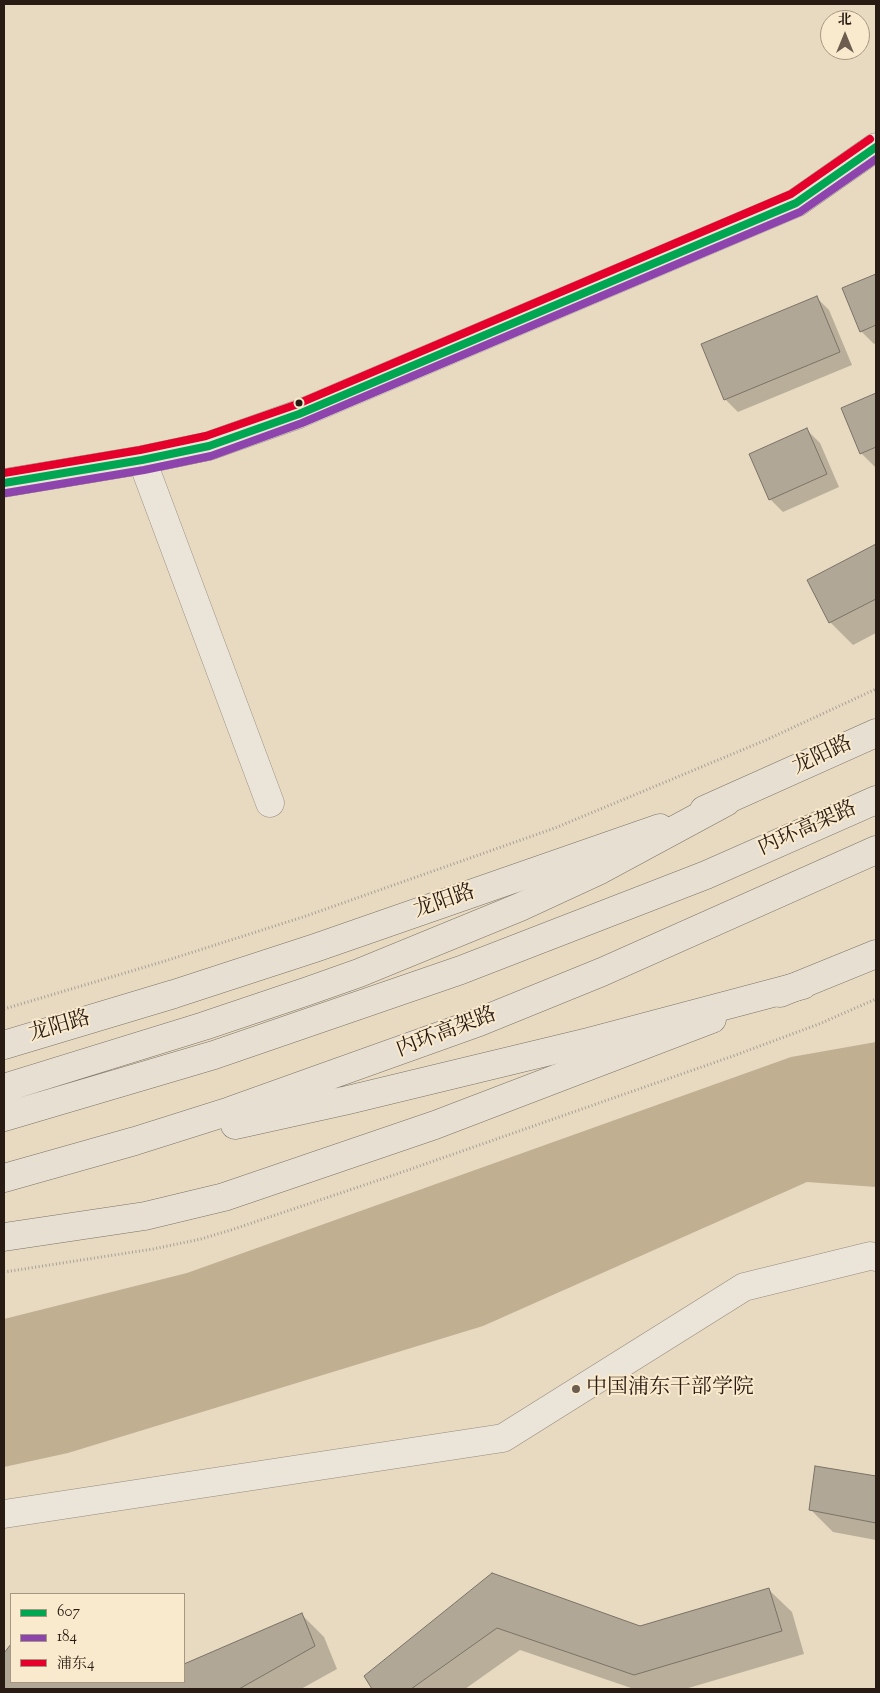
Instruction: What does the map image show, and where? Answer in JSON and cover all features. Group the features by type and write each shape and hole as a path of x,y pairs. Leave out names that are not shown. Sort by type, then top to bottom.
{"main road":[{"name":"龙阳路","path":"4,1045 174,994 315,948 592,853 726,802 876,733"},
{"path":"4,1088 223,1019 359,973 520,907 600,870 726,802"},
{"name":"内环高架路","path":"4,1117 214,1055 461,970 706,875 869,803"},
{"name":"内环高架路","path":"4,1178 230,1111 479,1022 602,972 876,850"},
{"path":"4,1237 145,1216 224,1197 435,1125 803,985 876,954"},
{"path":"35,1169 358,1098 588,1042 803,985"}],"street":[{"path":"4,483 142,460 209,446 299,414 796,203 876,147"},
{"path":"142,460 270,803"},
{"path":"4,1514 503,1438 744,1286 870,1256 876,1257"}],"path":[{"path":"4,1009 165,961 306,916 555,828 757,744 876,689"}],"shaded area":[{"path":"876,1042 876,1187 807,1182 483,1326 68,1453 4,1467 4,1319 187,1273 791,1057"}],"building":[{"path":"876,274 876,325 860,332 842,288"},
{"path":"817,296 840,352 724,400 701,344"},
{"path":"876,393 876,447 860,454 841,408"},
{"path":"807,428 827,474 769,500 749,454"},
{"path":"876,544 876,599 829,623 807,580"},
{"path":"815,1466 876,1476 876,1523 809,1510"},
{"path":"492,1573 640,1626 769,1588 782,1631 634,1675 497,1628 411,1689 372,1689 364,1676"},
{"path":"302,1613 315,1646 239,1689 4,1689 4,1653 10,1645 10,1683 185,1683 185,1664"}],"transit line":[{"name":"浦东4","path":"4,473 140,450 206,436 295,405 791,194 870,139"},
{"name":"607","path":"4,483 142,460 209,446 299,414 796,203 876,147"},
{"name":"184","path":"6,493 144,470 211,456 302,423 800,212 876,159"}],"place":[{"name":"中国浦东干部学院","path":"576,1389"}]}
